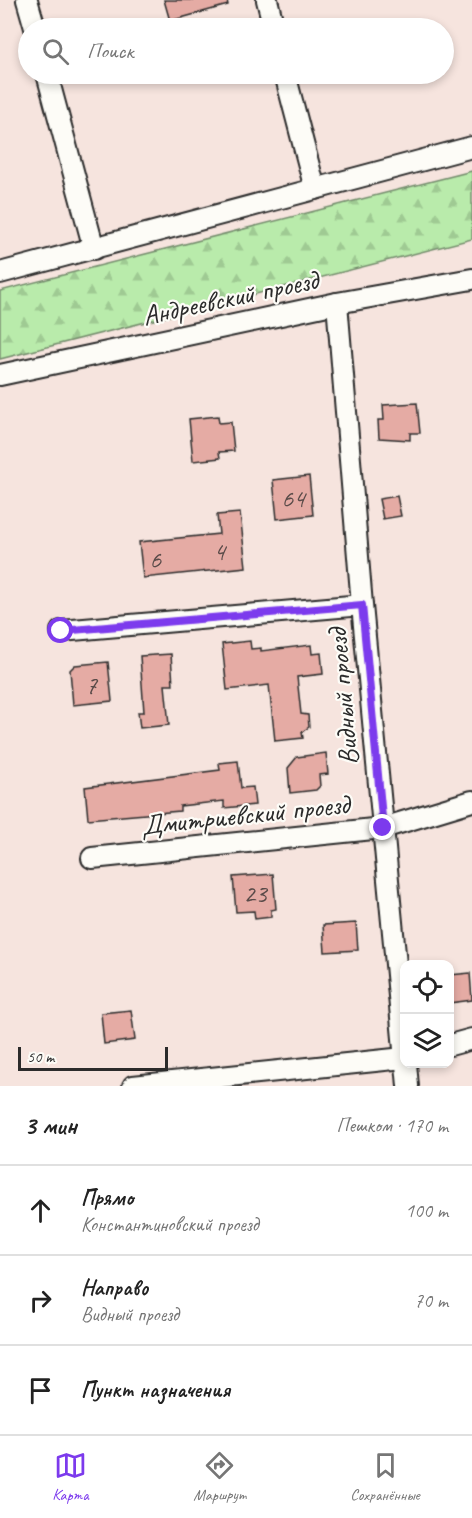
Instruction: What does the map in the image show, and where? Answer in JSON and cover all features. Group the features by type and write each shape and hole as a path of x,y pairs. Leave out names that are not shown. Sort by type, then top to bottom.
{"street":[{"path":"27,0 32,18"},
{"path":"267,0 272,18"},
{"path":"50,84 94,249"},
{"path":"288,84 315,189"},
{"path":"0,273 472,147"},
{"name":"Андреевский проезд","path":"0,375 338,303 472,279"},
{"name":"Видный проезд","path":"338,303 362,605 402,1014"},
{"path":"61,631 362,605"},
{"name":"Дмитриевский проезд","path":"92,858 383,828 472,801"},
{"path":"454,1044 472,1039"},
{"path":"134,1086 400,1059"},
{"path":"406,1068 408,1086"}],"green space":[{"path":"472,171 472,239 0,359 0,291"}],"building":[{"path":"164,0 227,0 228,5 181,18 169,18"},
{"path":"417,403 420,433 410,433 410,440 379,438 378,420 384,420 383,405"},
{"path":"218,416 219,423 231,422 234,451 219,452 220,458 193,461 189,419"},
{"path":"309,476 313,515 277,519 273,480"},
{"path":"397,496 401,516 383,519 379,499"},
{"path":"240,513 246,567 143,578 139,542 219,534 217,515"},
{"path":"250,641 251,649 261,648 261,651 311,645 312,654 321,653 323,674 297,677 301,714 308,715 309,727 302,732 303,738 275,741 269,685 227,690 222,644"},
{"path":"171,654 173,685 165,685 169,725 140,728 138,712 144,712 140,656"},
{"path":"108,662 112,701 73,705 70,670 75,665"},
{"path":"326,753 328,774 319,775 320,786 316,790 290,793 288,768 297,757"},
{"path":"238,761 241,788 253,787 255,805 224,808 224,801 180,806 180,811 88,819 85,787 220,770 219,763"},
{"path":"273,874 276,909 271,910 271,917 255,919 254,911 236,912 233,877"},
{"path":"356,923 358,950 325,952 323,925"},
{"path":"470,973 472,1000 454,1002 454,975"},
{"path":"131,1010 135,1040 104,1044 101,1013"}],"route":[{"path":"61,631 362,605 383,828"}]}
